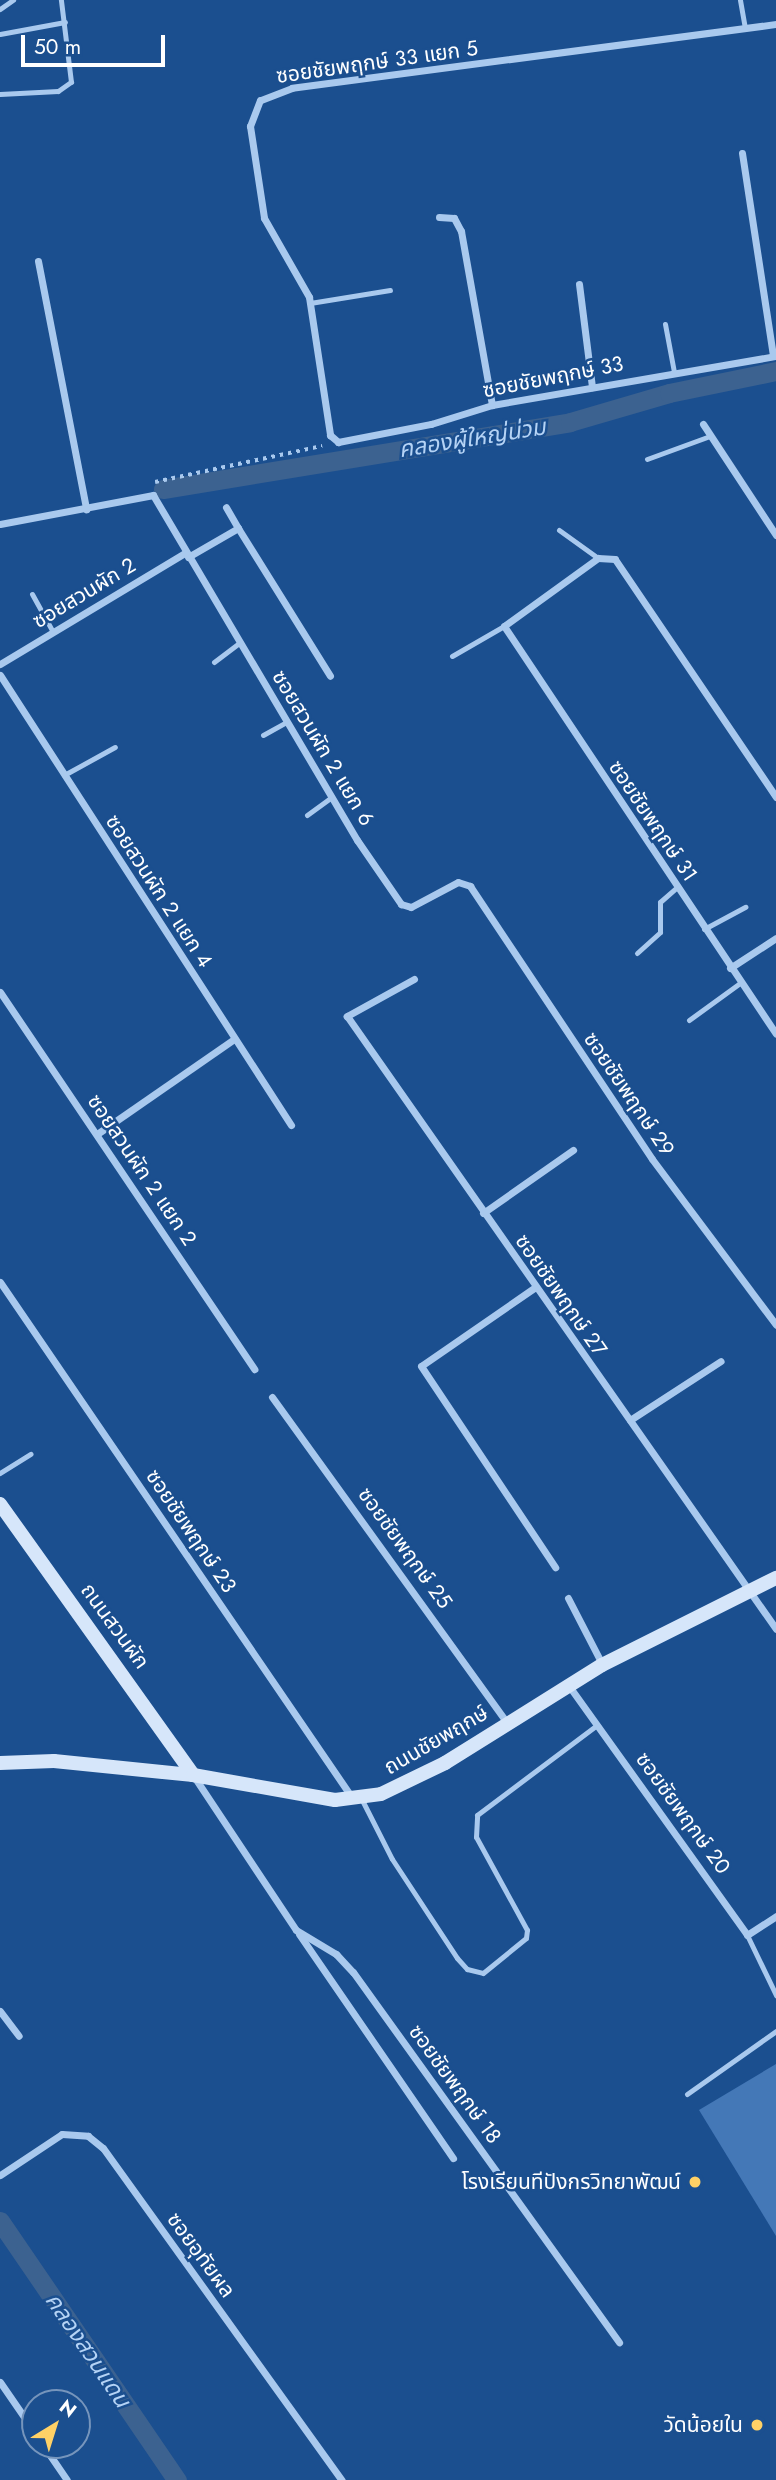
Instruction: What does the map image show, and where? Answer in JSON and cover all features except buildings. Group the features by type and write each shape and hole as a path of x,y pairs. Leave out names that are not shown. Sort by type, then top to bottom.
{"street":[{"name":"ซอยชัยพฤกษ์ 33 แยก 5","path":"338,442 330,435 310,303 271,239 259,199 250,125 260,100 273,92 776,24"},
{"path":"742,153 775,356"},
{"path":"439,217 454,218 461,231 492,405"},
{"path":"38,261 86,509"},
{"path":"579,284 592,387"},
{"name":"ซอยชัยพฤกษ์ 33","path":"338,442 431,424 492,405 775,356"},
{"path":"703,424 774,529"},
{"name":"ซอยสวนผัก 2 แยก 6","path":"143,498 153,495 286,722 405,907 458,882"},
{"path":"0,524 143,498"},
{"path":"226,508 330,676"},
{"name":"ซอยสวนผัก 2","path":"0,664 186,555 238,528"},
{"path":"504,626 598,558 610,555 621,564 776,797"},
{"name":"ซอยชัยพฤกษ์ 31","path":"504,626 676,888 776,1034"},
{"name":"ซอยสวนผัก 2 แยก 4","path":"0,675 291,1125"},
{"name":"ซอยชัยพฤกษ์ 29","path":"458,882 470,886 652,1159 776,1325"},
{"path":"730,968 776,938"},
{"name":"ซอยชัยพฤกษ์ 27","path":"414,979 347,1016 534,1288 776,1629"},
{"name":"ซอยสวนผัก 2 แยก 2","path":"0,992 254,1369"},
{"path":"97,1134 234,1039"},
{"path":"483,1213 573,1150"},
{"name":"ซอยชัยพฤกษ์ 23","path":"0,1282 357,1799"},
{"path":"534,1288 421,1366 555,1567"},
{"path":"630,1420 721,1361"},
{"name":"ซอยชัยพฤกษ์ 25","path":"272,1397 427,1606 507,1723"},
{"name":"ถนนสวนผัก","path":"0,1504 193,1775"},
{"name":"ถนนชัยพฤกษ์","path":"0,1763 54,1761 193,1775 357,1799 406,1785 602,1665 776,1578"},
{"path":"568,1598 602,1665"},
{"name":"ซอยชัยพฤกษ์ 20","path":"569,1686 747,1935"},
{"name":"ซอยชัยพฤกษ์ 18","path":"193,1775 453,2158"},
{"path":"747,1935 776,1916"},
{"name":"ซอยชัยพฤกษ์ 18","path":"296,1930 336,1954 353,1972 619,2342"},
{"path":"0,2011 19,2036"},
{"name":"ซอยอุทัยผล","path":"0,2175 62,2134 89,2136 103,2148 342,2480"},
{"path":"0,2382 21,2413"},
{"path":"53,2459 68,2480"}],"lane":[{"path":"0,9 13,0"},
{"path":"0,93 68,88 71,82 61,0"},
{"path":"740,0 746,28"},
{"path":"0,34 65,22"},
{"path":"310,303 390,290"},
{"path":"665,324 674,372"},
{"path":"647,459 710,436"},
{"path":"559,530 598,558"},
{"path":"32,593 53,632"},
{"path":"452,656 504,626"},
{"path":"214,662 239,643"},
{"path":"263,735 286,722"},
{"path":"64,775 115,747"},
{"path":"306,816 332,797"},
{"path":"637,953 660,932 660,902 676,888"},
{"path":"704,929 745,907"},
{"path":"689,1020 740,983"},
{"path":"0,1473 30,1454"},
{"path":"357,1799 392,1859 457,1958 467,1969 483,1973 526,1938 527,1930 477,1837 477,1815 597,1725"},
{"path":"747,1935 776,1995"},
{"path":"687,2094 776,2031"}],"path":[{"path":"143,498 156,481 338,442"}],"waterway":[{"name":"คลองผู้ใหญ่น่วม","path":"163,489 570,422 669,393 776,371"},
{"name":"คลองสวนแดน","path":"0,2221 177,2480"}],"place":[{"name":"โรงเรียนทีปังกรวิทยาพัฒน์","path":"695,2182"},
{"name":"วัดน้อยใน","path":"757,2425"}]}
